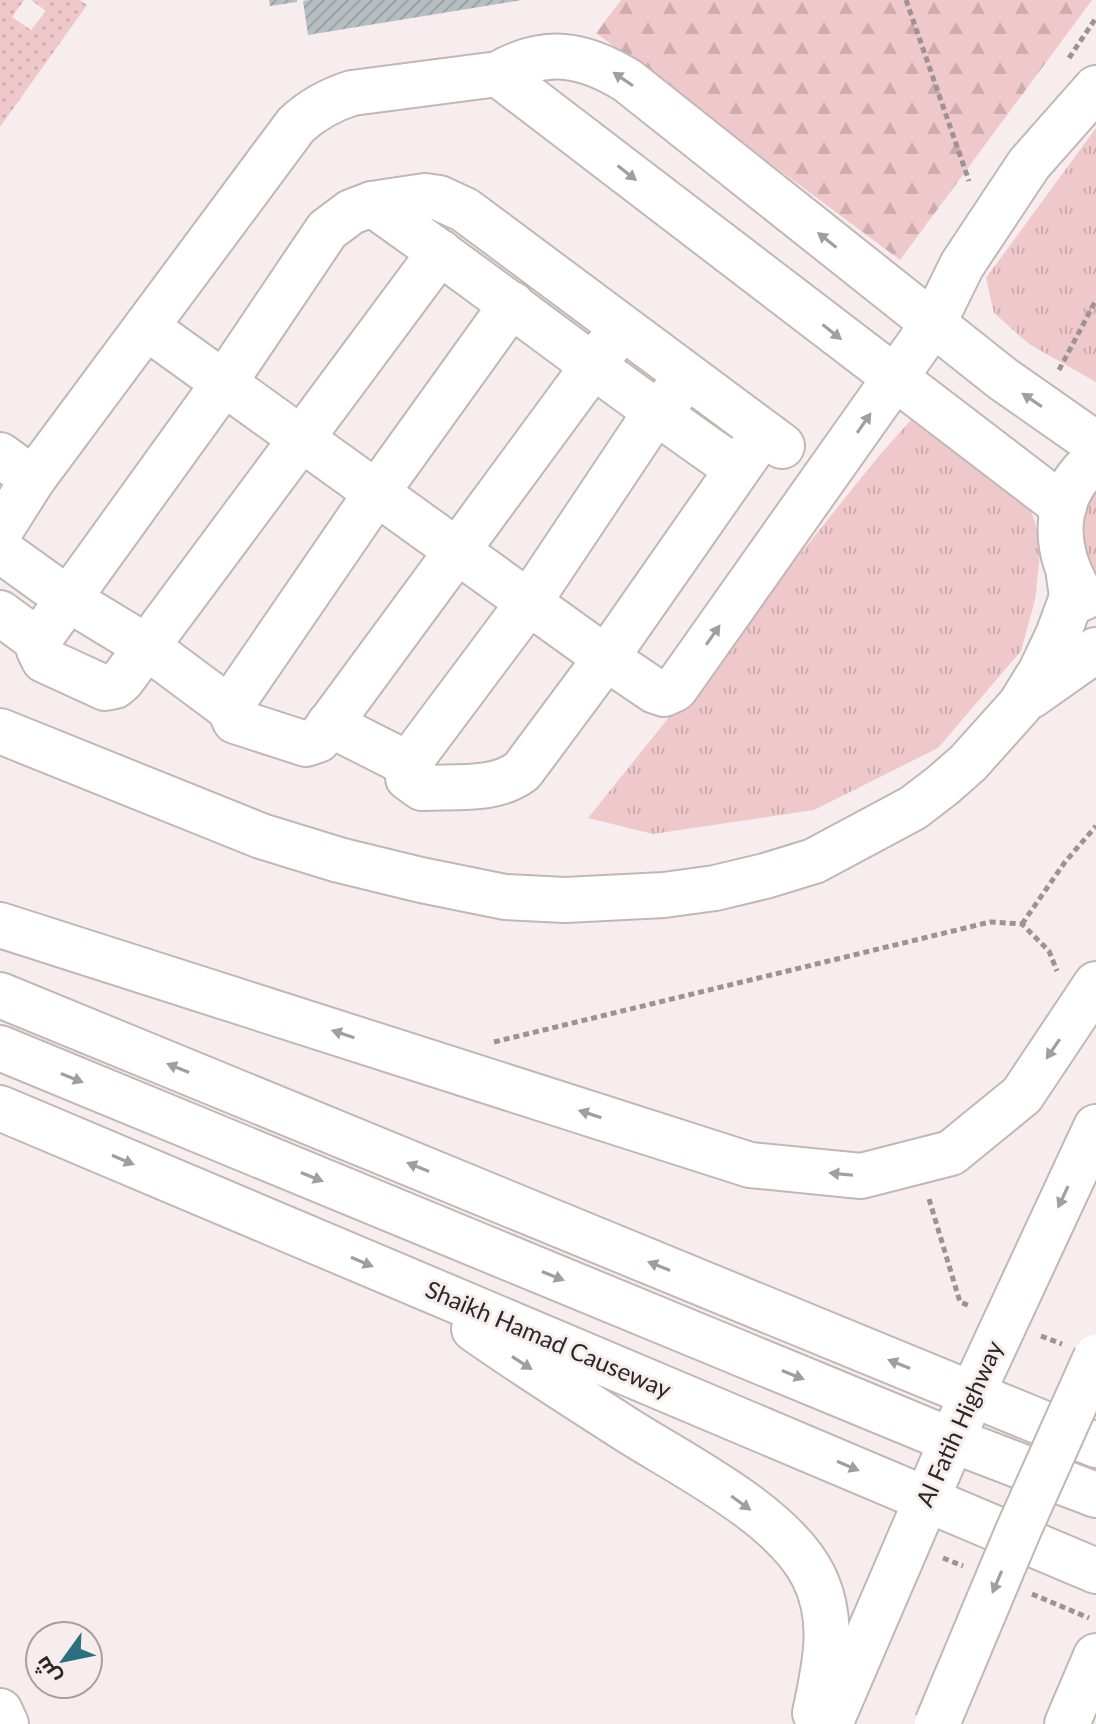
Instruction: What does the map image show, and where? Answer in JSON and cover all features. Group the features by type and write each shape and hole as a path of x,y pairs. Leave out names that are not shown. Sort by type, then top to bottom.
{"main road":[{"path":"0,531 16,467 146,327 296,125 308,114 352,93 498,74 538,56 562,56 608,69 628,81 1003,379 1096,444"},
{"path":"498,74 1064,507"},
{"path":"146,327 606,658 664,694 675,689 933,324 977,278 1066,147 1082,121 1095,89"},
{"path":"38,641 224,383 327,230 351,212 372,204 425,196 452,203 773,440 737,469 606,658 522,771 512,778 496,784 422,788 408,778 408,764 529,602 655,413 689,378"},
{"path":"372,204 595,365 655,413 737,469"},
{"path":"0,613 38,641 44,660 105,688 115,686 440,252"},
{"path":"229,708 377,492 512,304"},
{"path":"0,550 68,599 147,647 229,708 235,721 306,744 318,740 621,328"},
{"path":"0,731 261,836 339,860 505,897 565,900 664,895 715,888 765,876 814,861 913,808 968,763 1020,705 1041,671 1072,597 1060,541 1064,507 1073,485 1096,459"},
{"path":"1069,575 1084,601 1096,611"},
{"path":"1020,705 1096,650"},
{"path":"329,724 408,764"},
{"path":"0,925 750,1165 861,1176 951,1153 1022,1095 1078,982"},
{"path":"0,995 1096,1445"},
{"path":"0,1048 951,1440 1096,1495"},
{"name":"Shaikh Hamad Causeway","path":"0,1108 1096,1571"},
{"name":"Al Fatih Highway","path":"830,1724 951,1440 1096,1127"},
{"path":"414,1284 514,1358 720,1488 785,1539 814,1577 826,1613 828,1641 813,1724"},
{"path":"937,1724 1018,1531 1096,1357"},
{"path":"972,1394 1096,1456"},
{"path":"1067,1724 1096,1656"},
{"path":"0,1711 6,1724"}],"path":[{"path":"906,0 974,194"},
{"path":"1040,405 1096,300"},
{"path":"1022,924 1065,862 1096,826"},
{"path":"483,1045 990,922 1022,924 1078,982"},
{"path":"907,1164 927,1193 960,1302 972,1308"}],"green space":[{"path":"0,0 24,0 12,17 31,30 46,11 31,0 80,0 87,5 0,127"},
{"path":"621,0 1092,0 900,260 596,33"},
{"path":"1096,128 1096,382 1029,344 994,313 986,278"},
{"path":"918,412 1029,503 1041,544 1035,600 1021,651 938,748 814,810 653,834 588,818 878,457"},
{"path":"1096,477 1096,589 1089,582 1078,504"}],"building":[{"path":"269,0 297,0 297,2 270,6"},
{"path":"309,0 522,0 308,35 303,1"}]}
